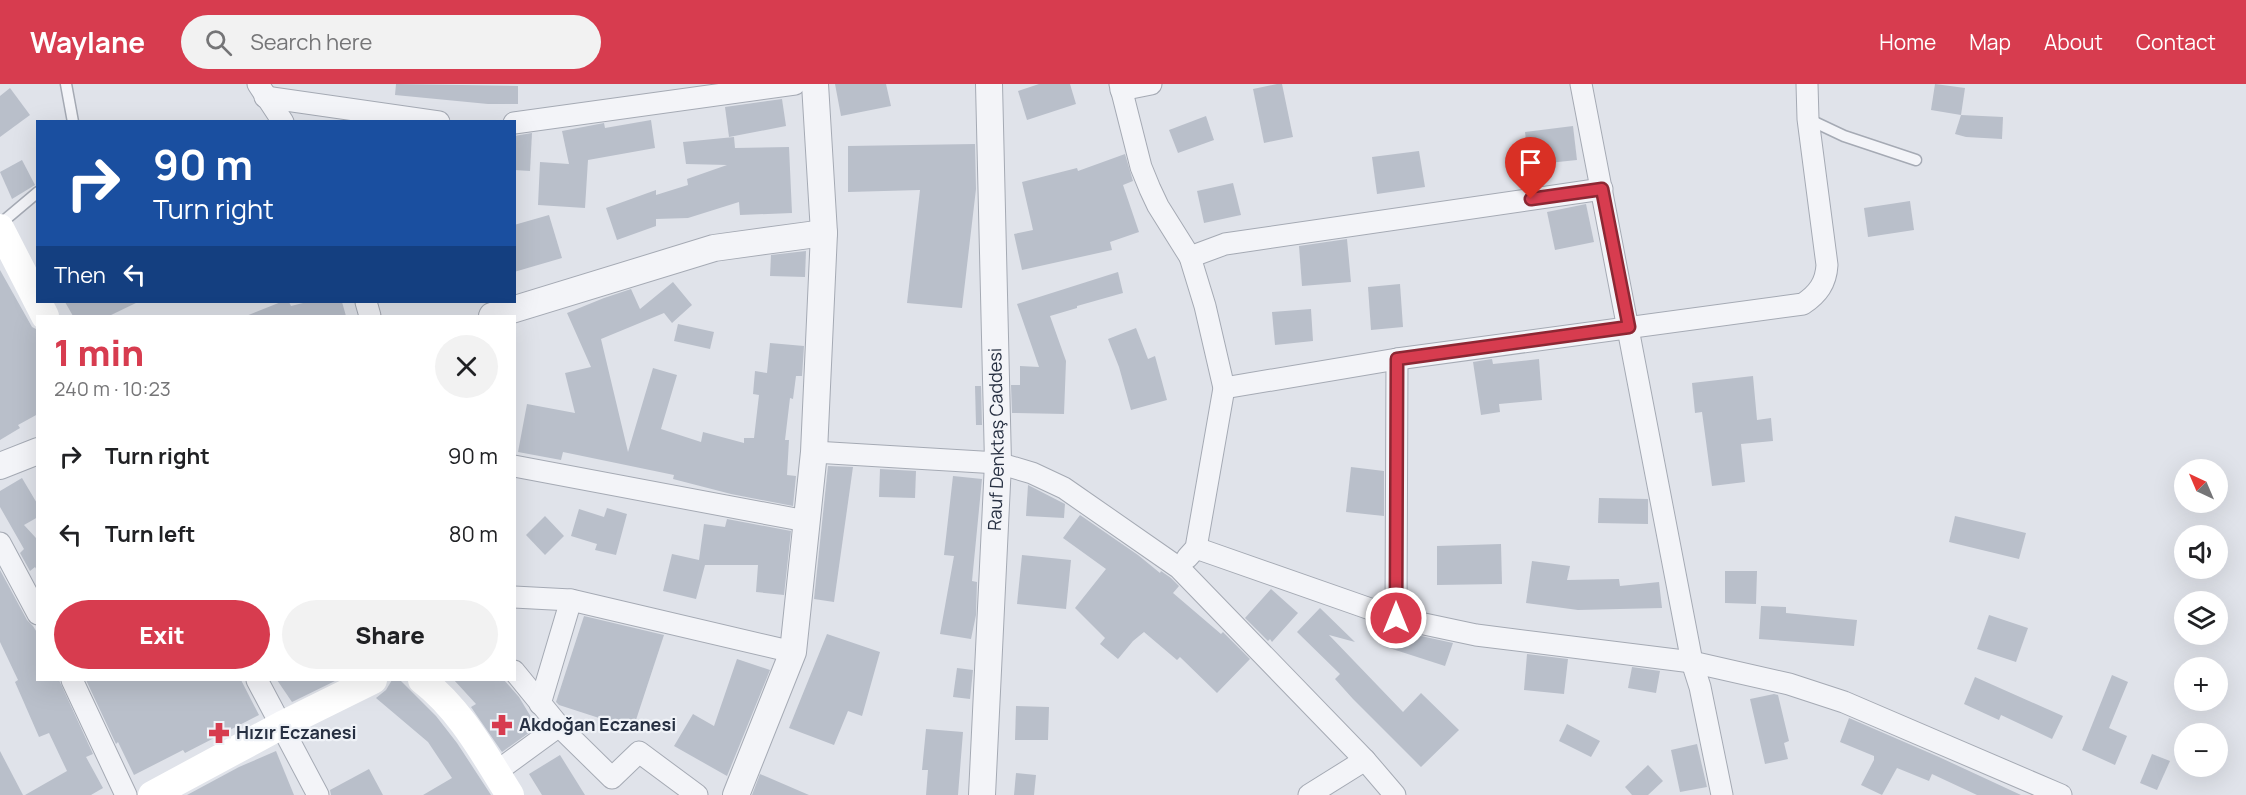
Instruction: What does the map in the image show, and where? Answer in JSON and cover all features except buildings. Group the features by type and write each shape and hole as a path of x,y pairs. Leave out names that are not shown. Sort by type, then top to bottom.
{"main road":[{"path":"0,226 36,298"},
{"path":"153,795 282,725 371,681"},
{"path":"423,681 449,704 466,725 503,784"}],"street":[{"path":"516,123 795,84"},
{"path":"736,795 793,652 814,452 824,233 815,84"},
{"name":"Rauf Denktaş Caddesi","path":"982,795 998,463 989,84"},
{"path":"1151,84 1121,87 1141,167 1158,206 1190,256 1216,346 1224,388 1196,548 1179,567"},
{"path":"1581,84 1692,662 1700,687 1722,795"},
{"path":"1224,388 1397,359 1803,304 1817,293 1825,279 1827,265 1808,119 1807,84"},
{"path":"262,91 282,120"},
{"path":"262,91 428,120"},
{"path":"1190,256 1225,244 1602,189"},
{"path":"495,315 714,248 824,233"},
{"path":"1396,618 1397,359"},
{"path":"0,466 36,452"},
{"path":"814,452 998,463 1032,472 1064,488 1179,567 1365,759 1395,795"},
{"path":"516,466 806,521"},
{"path":"0,543 36,610"},
{"path":"1196,548 1396,618 1521,642 1692,662 1790,684 1844,702 2061,795"},
{"path":"516,597 571,600 793,652"},
{"path":"540,704 571,600"},
{"path":"516,674 559,726 612,778 639,752 697,795"},
{"path":"72,681 126,795"},
{"path":"258,681 318,795"},
{"path":"503,784 559,726"},
{"path":"1309,795 1365,759"}],"lane":[{"path":"66,84 73,120"},
{"path":"1808,119 1844,136 1916,160"},
{"path":"0,226 36,194"}],"place":[{"name":"Akdoğan Eczanesi","path":"502,725"},
{"name":"Hızır Eczanesi","path":"219,733"}],"route":[{"path":"1396,618 1397,359 1629,327 1602,189 1531,199"}]}
